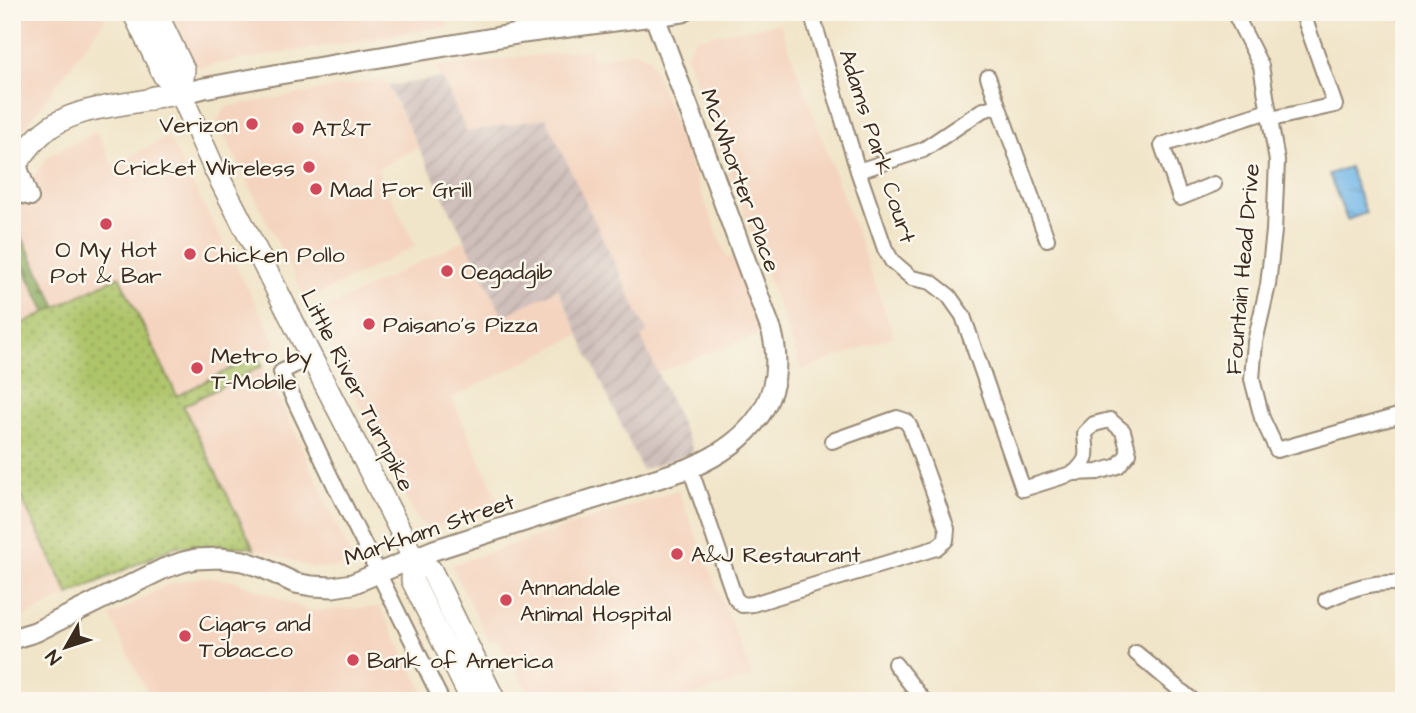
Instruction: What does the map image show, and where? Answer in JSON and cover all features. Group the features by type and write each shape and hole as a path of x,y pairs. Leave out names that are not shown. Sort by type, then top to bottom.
{"main road":[{"name":"Little River Turnpike","path":"133,12 164,76 181,94 207,153 401,532 413,558 412,580 472,701"},
{"name":"Little River Turnpike","path":"156,12 184,70 181,94"},
{"path":"15,166 41,133 68,116 154,97 181,94"},
{"name":"Little River Turnpike","path":"413,558 431,570 495,701"}],"street":[{"path":"580,26 602,12"},
{"path":"181,94 274,75 532,32 683,12"},
{"name":"Adams Park Court","path":"811,12 858,171 885,249 892,261 912,278 931,282 949,296 963,316 1023,489 1074,473"},
{"name":"Fountain Head Drive","path":"1234,12 1261,66 1277,161 1268,285 1255,342 1252,379 1262,418 1277,450 1398,416 1404,417"},
{"name":"McWhorter Place","path":"654,14 772,332 776,362"},
{"path":"1214,184 1180,198 1162,145 1269,115 1335,105 1304,16"},
{"path":"988,77 1047,239"},
{"path":"858,171 923,150 981,111 998,105"},
{"path":"12,193 31,198 15,166"},
{"path":"311,357 281,372 442,701"},
{"name":"Markham Street","path":"12,639 35,632 163,569 196,559 243,561 295,583 313,586 352,584 434,550 690,468 719,454 756,420 772,390 776,362"},
{"path":"690,468 735,598 742,605 936,548 946,540 947,529 906,421 894,418 832,441"},
{"path":"1326,600 1362,585 1380,582 1404,584"},
{"path":"1136,653 1193,701"},
{"path":"895,664 924,701"}],"shaded area":[{"path":"12,12 95,12 106,18 12,145"},
{"path":"169,12 494,12 448,19 448,26 197,67"},
{"path":"780,23 894,336 802,370 686,55 695,38"},
{"path":"590,49 593,60 634,51 649,57 727,258 733,256 761,334 657,372 641,336 646,331 546,118 467,132 436,67"},
{"path":"442,78 467,132 546,118 647,332 641,337 694,452 642,470 558,289 503,316 388,86"},
{"path":"384,79 418,147 377,169 416,246 306,300 217,120 226,107"},
{"path":"97,132 113,165 168,137 277,344 177,396 119,276 57,307 12,218 12,204 50,155"},
{"path":"465,240 503,316 557,289 579,335 452,398 503,511 428,528 417,520 314,314"},
{"path":"12,245 46,312 12,329"},
{"path":"262,366 352,559 341,568 314,568 254,549 183,405"},
{"path":"12,479 69,595 12,620"},
{"path":"678,490 753,677 674,701 533,701 498,639 489,641 451,565"},
{"path":"203,577 237,581 309,611 380,607 429,701 151,701 110,616 169,584"}],"green space":[{"path":"12,218 57,307 46,312 12,245"},
{"path":"119,276 177,396 257,355 262,366 183,406 254,549 176,546 69,595 12,479 12,329"}],"water":[{"path":"1349,167 1366,213 1347,220 1329,174"}],"place":[{"name":"Verizon","path":"252,124"},
{"name":"AT&T","path":"298,128"},
{"name":"Cricket Wireless","path":"309,167"},
{"name":"Mad For Grill","path":"316,189"},
{"name":"O My Hot Pot & Bar","path":"106,224"},
{"name":"Chicken Pollo","path":"190,254"},
{"name":"Oegadgib","path":"447,271"},
{"name":"Paisano's Pizza","path":"369,324"},
{"name":"Metro by T-Mobile","path":"197,368"},
{"name":"A&J Restaurant","path":"677,554"},
{"name":"Annandale Animal Hospital","path":"506,600"},
{"name":"Cigars and Tobacco","path":"185,636"},
{"name":"Bank of America","path":"353,660"}]}
